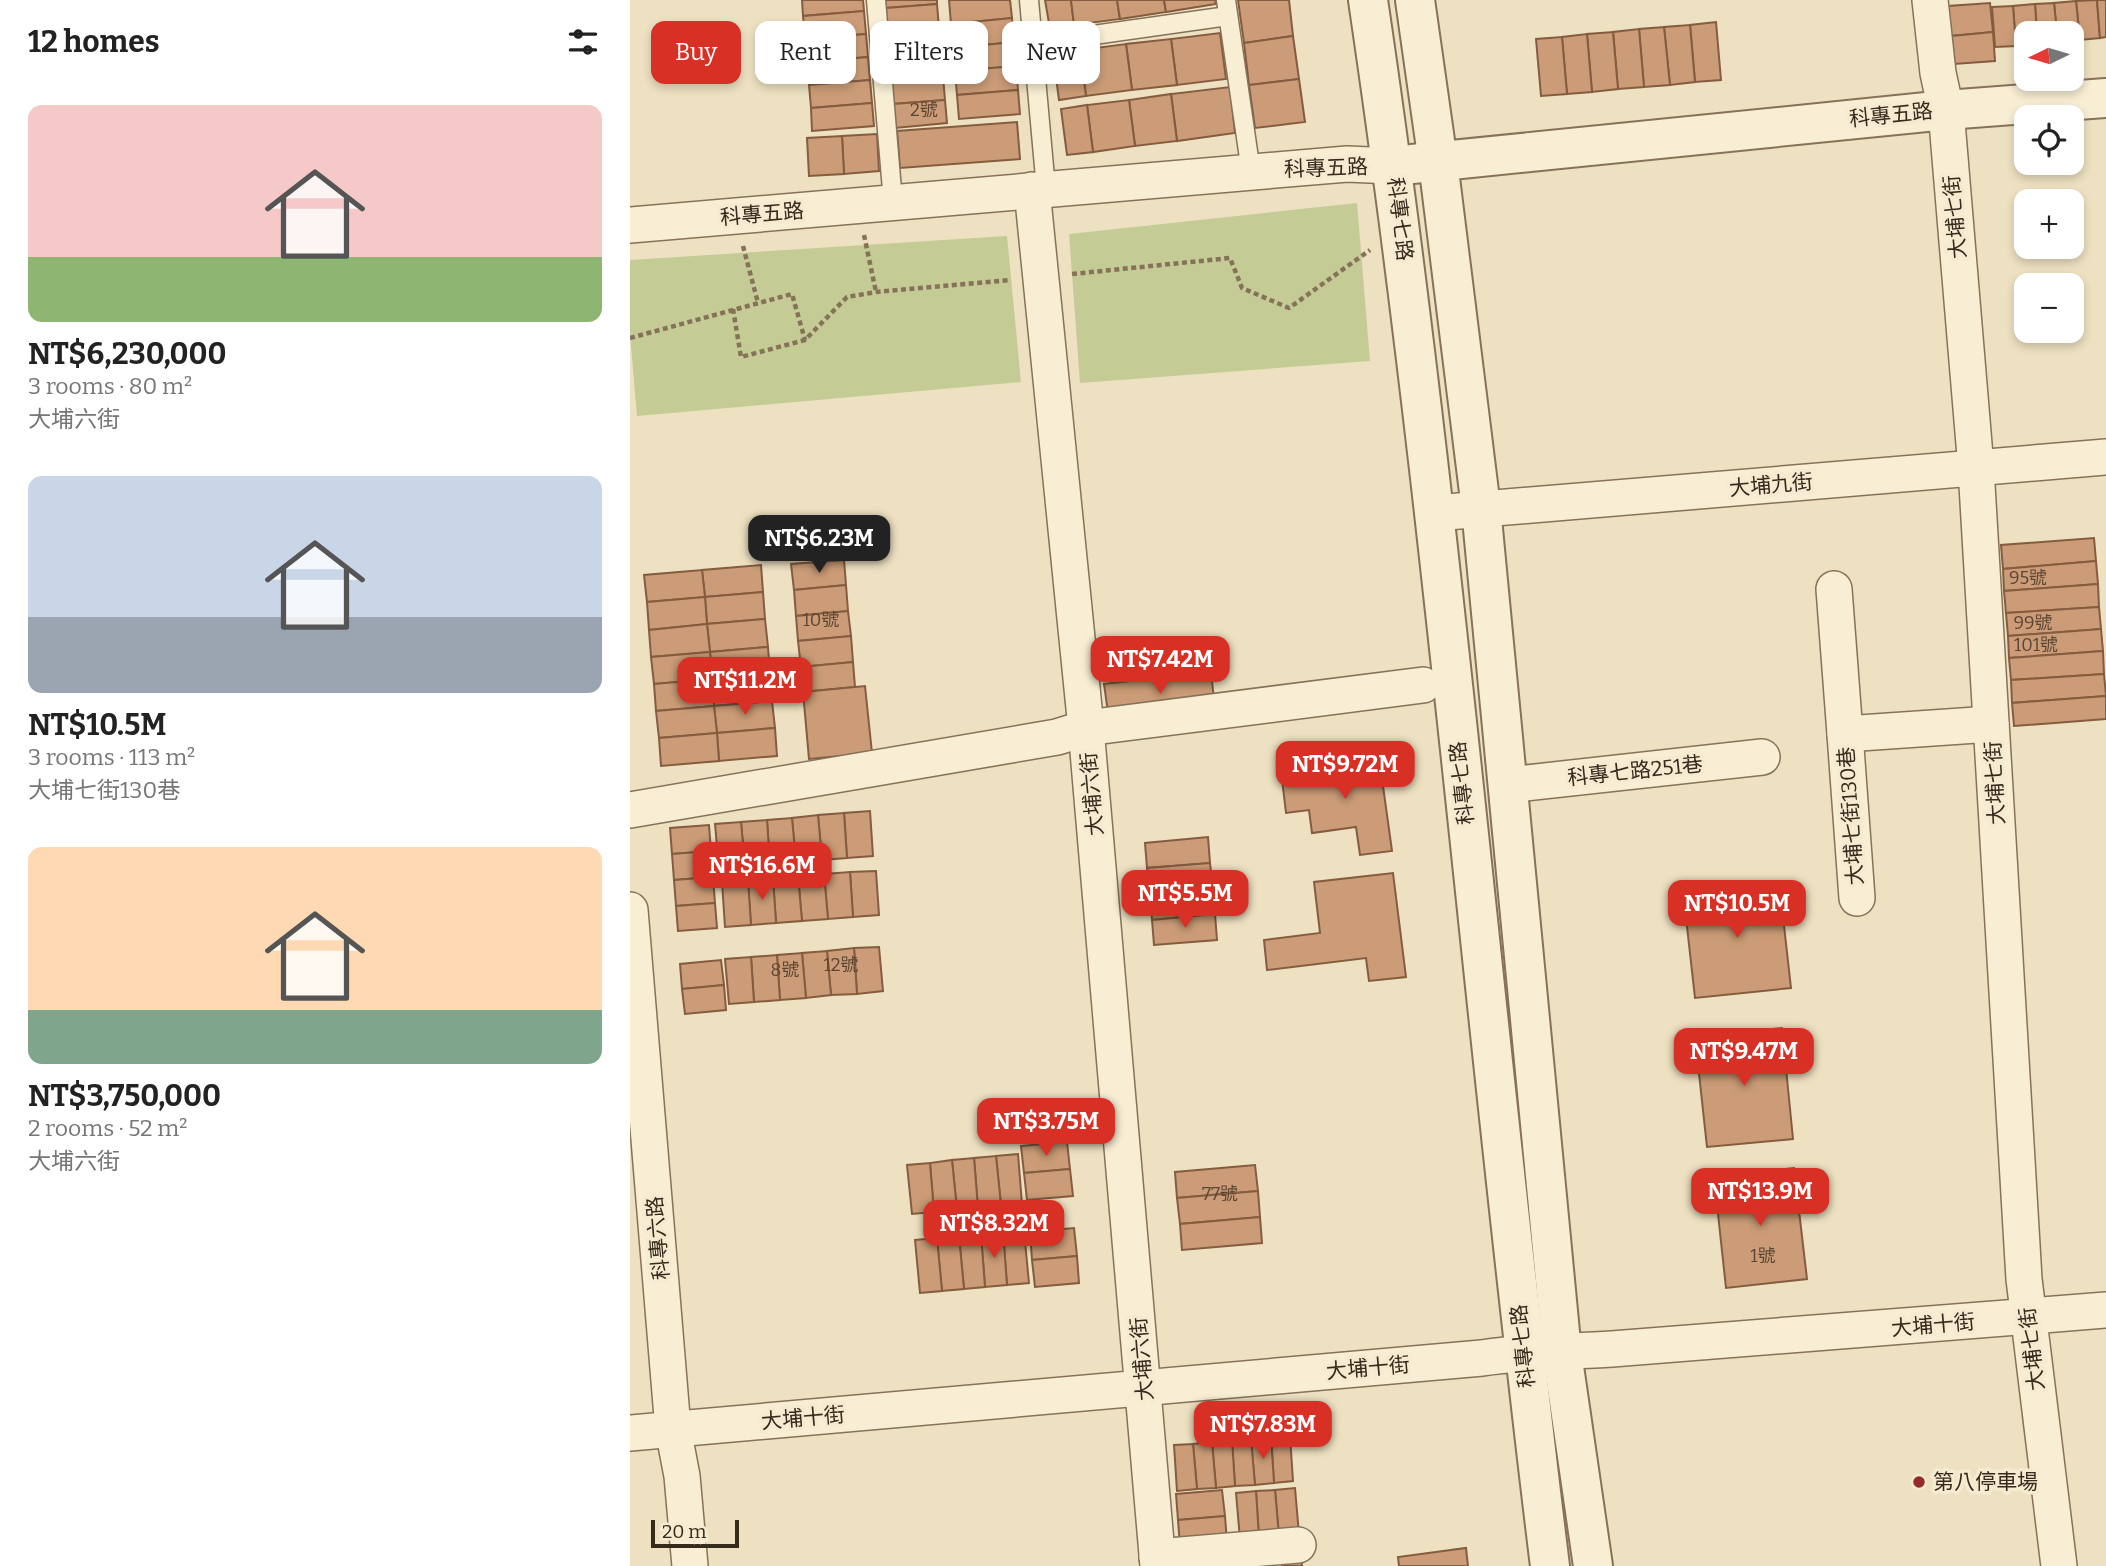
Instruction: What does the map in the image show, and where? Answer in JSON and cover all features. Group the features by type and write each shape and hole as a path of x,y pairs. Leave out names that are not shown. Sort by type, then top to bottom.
{"street":[{"name":"科專七路","path":"1368,0 1393,166 1435,513 1452,697 1523,1352 1550,1566"},
{"name":"科專七路","path":"1415,0 1481,508 1562,1353 1593,1566"},
{"name":"大埔七街","path":"1930,0 1938,73 1946,110 1976,468 2028,1317 2059,1566"},
{"name":"科專五路","path":"630,225 1347,164 1393,166 1946,110 2106,98"},
{"name":"大埔六街","path":"1039,190 1158,1561"},
{"name":"大埔九街","path":"1435,513 2106,457"},
{"name":"大埔七街130巷","path":"1834,589 1857,898"},
{"path":"630,810 1057,737 1086,728 1423,685"},
{"name":"大埔七街130巷","path":"1845,734 1991,724"},
{"name":"科專七路251巷","path":"1508,785 1762,757"},
{"name":"科專六路","path":"630,910 673,1429 682,1476 690,1566"},
{"name":"大埔十街","path":"630,1433 1144,1389 1523,1352 1562,1353 2106,1310"},
{"path":"1158,1561 1298,1545"}],"lane":[{"path":"876,0 893,202"},
{"path":"1029,0 1039,190"},
{"path":"1100,32 1227,8 1251,172"}],"path":[{"path":"864,231 876,292"},
{"path":"743,243 758,303"},
{"path":"1064,275 1230,258 1242,288 1289,308 1376,246"},
{"path":"733,309 741,357 805,340 846,297 1019,279"},
{"path":"630,338 792,294 805,340"}],"green space":[{"path":"1357,203 1370,361 1080,383 1069,234"},
{"path":"1007,236 1021,382 637,416 630,334 630,260"}],"building":[{"path":"802,0 863,0 864,11 803,16"},
{"path":"885,0 937,0 937,4 886,8"},
{"path":"949,0 1010,0 1012,18 951,21"},
{"path":"1045,0 1071,0 1074,21 1049,21"},
{"path":"1071,0 1117,0 1120,19 1074,21"},
{"path":"1117,0 1164,0 1166,12 1120,19"},
{"path":"1164,0 1215,0 1216,4 1166,12"},
{"path":"1238,0 1289,0 1293,36 1244,43"},
{"path":"2097,0 2100,38 2084,40 2084,21 2078,21 2076,1"},
{"path":"2097,0 2106,0 2106,37 2100,38"},
{"path":"2076,1 2078,21 2056,21 2054,3"},
{"path":"1990,3 1993,32 1951,36 1948,6"},
{"path":"2054,3 2056,21 2036,21 2035,4"},
{"path":"937,4 938,21 887,21 886,8"},
{"path":"2035,4 2036,21 2014,21 2013,6"},
{"path":"2013,6 2014,46 1995,47 1992,7"},
{"path":"864,11 866,34 856,35 856,21 803,21 803,16"},
{"path":"1012,18 1012,21 1002,21 1002,43 988,45 988,21 982,21"},
{"path":"1716,22 1721,80 1695,82 1690,25"},
{"path":"1690,25 1695,82 1670,85 1664,27"},
{"path":"1664,27 1670,85 1644,87 1639,29"},
{"path":"1639,29 1644,87 1618,89 1613,32"},
{"path":"1613,32 1618,89 1592,92 1587,34"},
{"path":"1993,32 1995,61 1954,64 1951,36"},
{"path":"1220,33 1226,79 1177,85 1171,39"},
{"path":"866,34 868,57 856,58 856,35"},
{"path":"1587,34 1592,92 1567,94 1562,37"},
{"path":"1293,36 1299,79 1249,85 1244,43"},
{"path":"1562,37 1567,94 1541,96 1536,39"},
{"path":"1171,39 1177,85 1132,90 1126,44"},
{"path":"1002,43 1002,67 988,68 988,45"},
{"path":"1126,44 1132,90 1086,96 1084,84 1100,84 1100,47"},
{"path":"868,57 870,80 856,81 856,58"},
{"path":"1002,67 1002,84 1018,84 1018,90 957,95 956,84 988,84 988,68"},
{"path":"1299,79 1305,122 1255,128 1249,85"},
{"path":"870,80 872,103 811,108 809,85 856,84 856,81"},
{"path":"891,84 944,84 945,100 893,104"},
{"path":"1057,84 1084,84 1086,96 1059,100"},
{"path":"1230,87 1235,133 1177,141 1171,94"},
{"path":"1018,90 1020,114 959,119 957,95"},
{"path":"1171,94 1177,141 1135,146 1129,100"},
{"path":"945,100 947,123 895,128 893,104"},
{"path":"1129,100 1135,146 1093,152 1087,105"},
{"path":"872,103 874,126 812,131 811,108"},
{"path":"1087,105 1093,152 1067,155 1061,109"},
{"path":"1017,122 1020,159 900,168 897,131"},
{"path":"877,134 879,171 844,174 842,136"},
{"path":"842,136 844,174 809,176 807,138"},
{"path":"2094,538 2096,561 2003,569 2001,545"},
{"path":"844,560 846,585 794,590 791,564"},
{"path":"2096,561 2098,584 2004,591 2003,569"},
{"path":"761,565 763,592 705,597 702,570"},
{"path":"702,570 705,597 647,602 644,575"},
{"path":"2098,584 2099,607 2006,613 2004,591"},
{"path":"846,585 848,611 796,616 794,590"},
{"path":"763,592 765,619 707,624 705,597"},
{"path":"705,597 707,624 649,630 647,602"},
{"path":"2099,607 2101,629 2008,636 2006,613"},
{"path":"848,611 851,636 798,641 796,616"},
{"path":"765,619 768,647 710,652 707,624"},
{"path":"707,624 710,652 651,657 649,630"},
{"path":"2101,629 2103,651 2009,658 2008,636"},
{"path":"851,636 853,662 801,667 798,641"},
{"path":"768,647 770,674 712,679 710,652"},
{"path":"2103,651 2104,674 2011,680 2009,658"},
{"path":"710,652 712,679 654,684 651,657"},
{"path":"853,662 855,687 803,692 801,667"},
{"path":"1211,672 1215,708 1109,720 1104,684"},
{"path":"770,674 772,701 714,706 712,679"},
{"path":"2104,674 2106,696 2012,703 2011,680"},
{"path":"712,679 714,706 656,711 654,684"},
{"path":"865,686 872,753 809,759 803,692"},
{"path":"2106,696 2106,719 2014,726 2012,703"},
{"path":"772,701 775,728 717,733 714,706"},
{"path":"714,706 717,733 659,738 656,711"},
{"path":"775,728 777,756 719,761 717,733"},
{"path":"717,733 719,761 661,766 659,738"},
{"path":"1378,750 1392,851 1360,855 1356,827 1312,833 1309,810 1286,813 1282,779 1348,770 1346,755"},
{"path":"870,811 873,856 847,858 844,813"},
{"path":"844,813 847,858 822,860 818,815"},
{"path":"818,815 822,860 796,862 792,818"},
{"path":"792,818 796,862 770,865 767,820"},
{"path":"767,820 770,865 745,866 741,822"},
{"path":"741,822 745,866 719,869 715,824"},
{"path":"709,825 711,851 672,854 670,828"},
{"path":"1208,837 1210,863 1147,868 1145,843"},
{"path":"711,851 713,877 674,880 672,854"},
{"path":"1210,863 1213,888 1150,894 1147,868"},
{"path":"876,871 879,915 853,917 850,872"},
{"path":"850,872 853,917 828,919 824,874"},
{"path":"1393,873 1406,977 1369,981 1366,958 1267,970 1264,940 1320,933 1314,882"},
{"path":"824,874 828,919 802,921 798,876"},
{"path":"798,876 802,921 776,923 773,878"},
{"path":"713,877 715,903 676,906 674,880"},
{"path":"773,878 776,923 751,925 748,880"},
{"path":"748,880 751,925 725,927 722,882"},
{"path":"1779,881 1791,988 1695,998 1683,891"},
{"path":"1213,888 1215,914 1152,920 1150,894"},
{"path":"715,903 717,928 678,931 676,906"},
{"path":"1215,914 1217,940 1154,945 1152,920"},
{"path":"879,947 883,991 857,994 854,948"},
{"path":"854,948 857,994 831,995 827,951"},
{"path":"827,951 831,995 806,998 802,953"},
{"path":"802,953 806,998 780,1000 777,955"},
{"path":"777,955 780,1000 754,1002 751,957"},
{"path":"751,957 754,1002 729,1004 725,959"},
{"path":"721,960 724,985 682,989 680,964"},
{"path":"724,985 726,1010 685,1014 682,989"},
{"path":"1782,1028 1793,1139 1707,1147 1695,1037"},
{"path":"1067,1142 1070,1169 1024,1173 1021,1146"},
{"path":"1018,1154 1022,1204 1001,1205 996,1156"},
{"path":"996,1156 1001,1205 978,1208 974,1158"},
{"path":"974,1158 978,1208 957,1210 952,1160"},
{"path":"952,1160 957,1210 934,1212 930,1163"},
{"path":"930,1163 934,1212 912,1214 907,1165"},
{"path":"1255,1165 1258,1191 1177,1198 1175,1172"},
{"path":"1794,1168 1807,1279 1726,1288 1714,1177"},
{"path":"1070,1169 1073,1196 1027,1200 1024,1173"},
{"path":"1258,1191 1260,1217 1180,1224 1177,1198"},
{"path":"1260,1217 1262,1243 1182,1250 1180,1224"},
{"path":"1074,1228 1077,1256 1032,1260 1030,1232"},
{"path":"1024,1231 1029,1283 1007,1285 1003,1232"},
{"path":"1003,1232 1007,1285 985,1287 981,1234"},
{"path":"981,1234 985,1287 964,1289 959,1236"},
{"path":"959,1236 964,1289 942,1291 937,1238"},
{"path":"937,1238 942,1291 920,1293 915,1240"},
{"path":"1077,1256 1079,1283 1035,1287 1032,1260"},
{"path":"1290,1436 1293,1481 1274,1483 1271,1437"},
{"path":"1271,1437 1274,1483 1255,1485 1251,1439"},
{"path":"1251,1439 1255,1485 1235,1486 1232,1440"},
{"path":"1232,1440 1235,1486 1216,1488 1212,1442"},
{"path":"1212,1442 1216,1488 1197,1489 1193,1444"},
{"path":"1193,1444 1197,1489 1177,1491 1174,1445"},
{"path":"1295,1488 1299,1534 1279,1536 1275,1490"},
{"path":"1222,1490 1225,1516 1178,1520 1176,1494"},
{"path":"1275,1490 1279,1536 1259,1538 1256,1491"},
{"path":"1256,1491 1259,1538 1240,1539 1236,1493"},
{"path":"1225,1516 1227,1542 1180,1546 1178,1520"},
{"path":"1466,1548 1468,1566 1399,1566 1398,1557"},
{"path":"1301,1556 1302,1566 1282,1566 1281,1557"}],"place":[{"name":"第八停車場","path":"1919,1482"}]}
